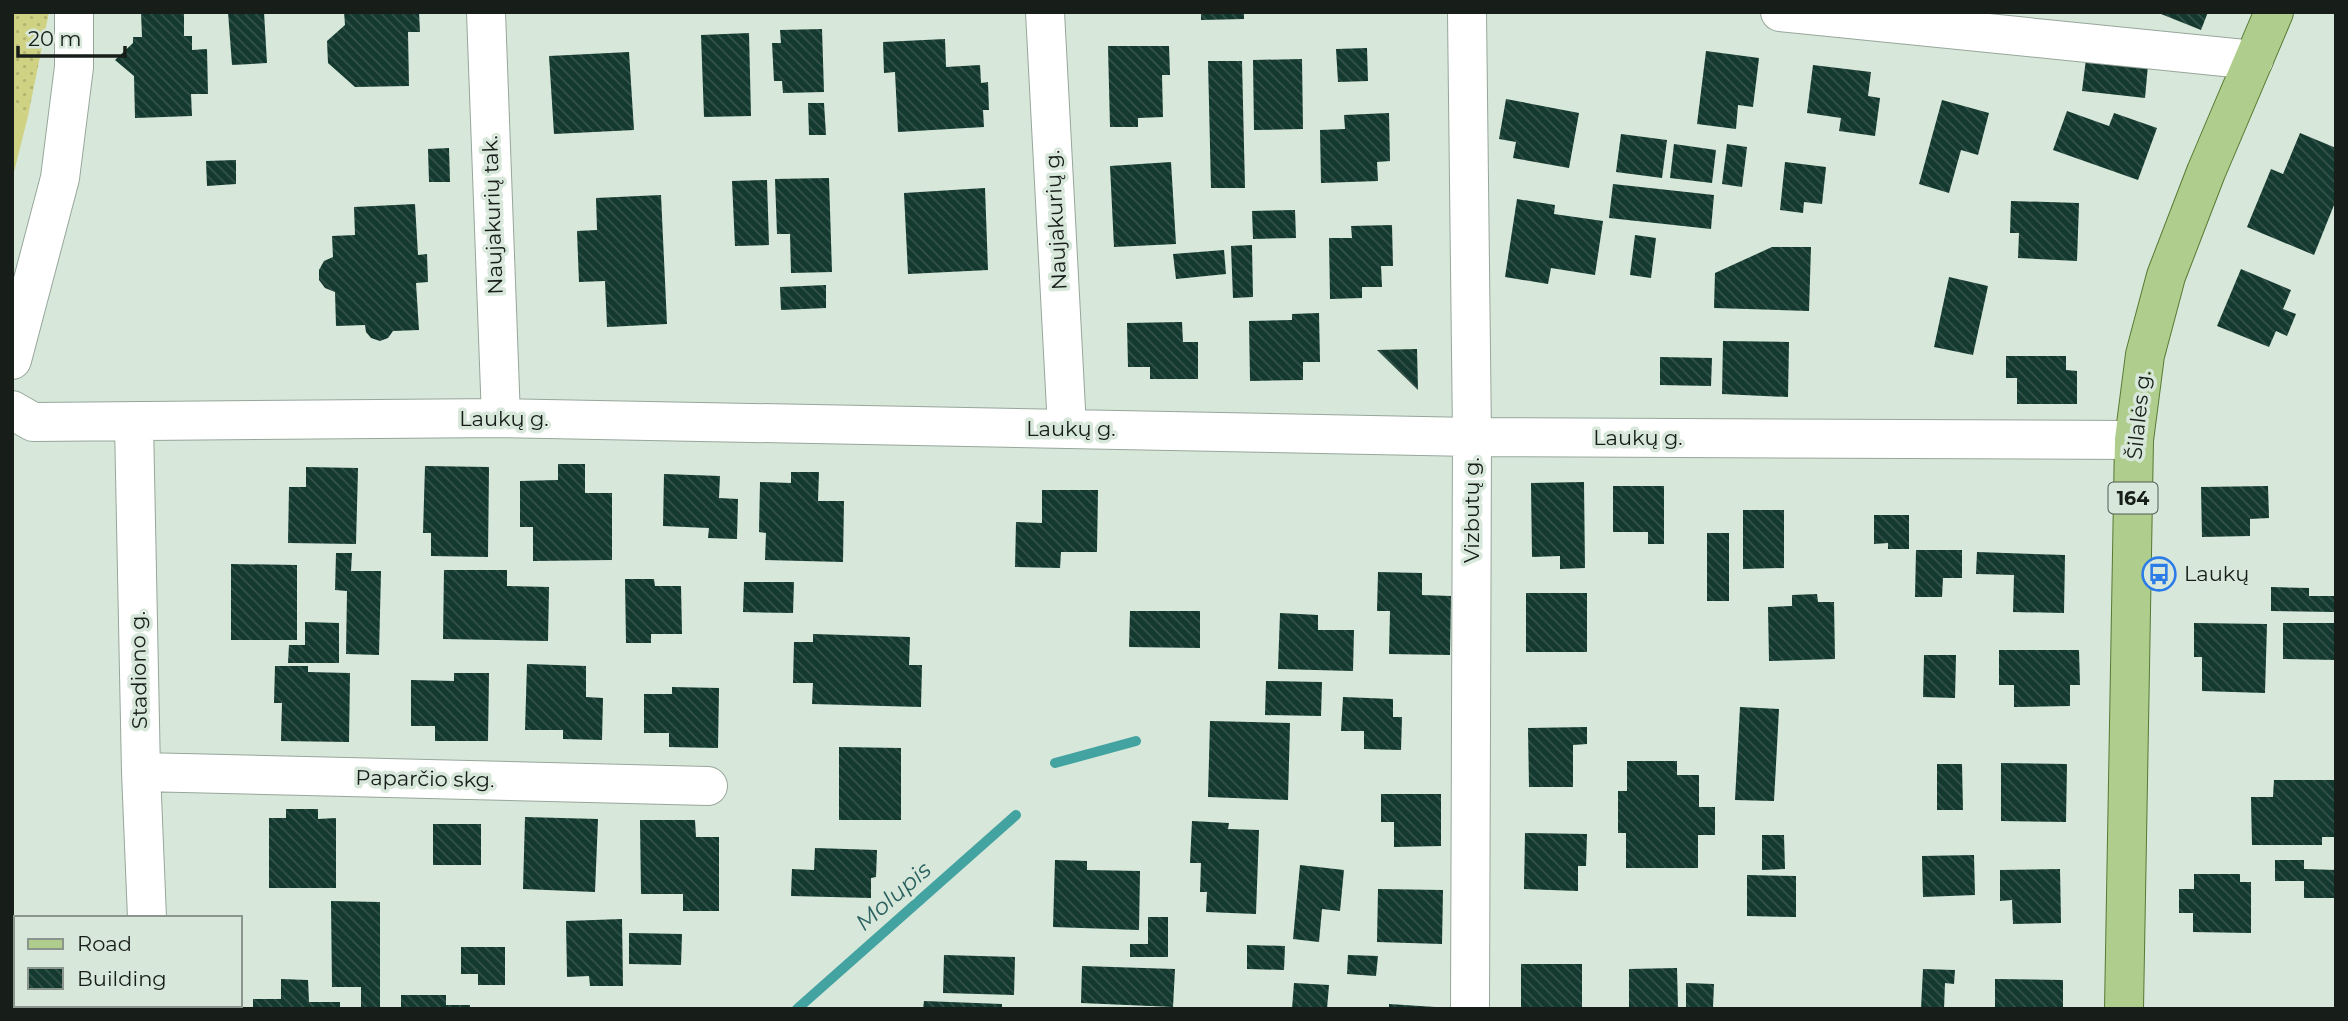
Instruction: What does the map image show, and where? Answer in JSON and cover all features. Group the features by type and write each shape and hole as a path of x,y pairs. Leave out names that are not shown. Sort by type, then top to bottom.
{"main road":[{"name":"Šilalės g.","path":"2124,1009 2134,440 2145,355 2166,276 2206,172 2274,12"}],"street":[{"path":"12,360 60,178 74,67 74,12"},
{"name":"Naujakurių tak.","path":"486,12 501,418"},
{"name":"Naujakurių g.","path":"1045,12 1067,428"},
{"name":"Vizbutų g.","path":"1468,12 1472,437 1470,1009"},
{"path":"1780,12 2254,60"},
{"name":"Laukų g.","path":"12,410 33,422 501,418 1472,437 2134,440"},
{"name":"Stadiono g.","path":"134,423 141,772 147,916"},
{"name":"Paparčio skg.","path":"141,772 708,786"}],"green space":[{"path":"12,12 49,12 28,116 12,100"},
{"path":"12,100 28,116 12,180"}],"building":[{"path":"141,12 184,12 184,36 192,36 192,50 207,49 208,94 191,94 192,116 135,118 134,76 115,60 133,43 133,37 142,37"},
{"path":"228,12 264,12 267,63 232,65"},
{"path":"344,12 419,12 420,32 408,32 409,86 355,87 328,63 327,41 345,25"},
{"path":"1201,12 1244,12 1244,19 1201,20"},
{"path":"2156,12 2208,12 2201,30"},
{"path":"822,29 824,92 783,93 782,81 774,81 772,43 781,43 780,30"},
{"path":"749,33 751,116 704,117 701,35"},
{"path":"945,39 946,67 980,65 981,83 988,82 989,110 983,110 984,127 898,132 895,72 884,73 883,42"},
{"path":"1108,46 1169,46 1170,75 1162,75 1163,117 1138,118 1138,127 1110,127"},
{"path":"1367,48 1368,81 1338,82 1336,49"},
{"path":"1706,51 1759,58 1753,107 1738,105 1736,129 1697,124"},
{"path":"629,52 634,130 554,134 549,56"},
{"path":"1302,59 1303,129 1254,130 1253,60"},
{"path":"2086,59 2148,65 2145,98 2082,91"},
{"path":"1208,61 1242,61 1245,188 1211,188"},
{"path":"1813,65 1871,72 1868,96 1880,98 1875,136 1839,131 1841,118 1807,113"},
{"path":"1506,99 1579,113 1569,168 1513,158 1516,142 1499,139"},
{"path":"1942,100 1989,113 1978,155 1961,150 1949,193 1919,184"},
{"path":"808,103 824,103 826,135 809,135"},
{"path":"2067,111 2109,126 2114,113 2157,128 2138,180 2053,150"},
{"path":"1389,113 1390,161 1377,162 1378,181 1321,183 1320,130 1345,129 1344,115"},
{"path":"2300,133 2336,148 2336,200 2314,255 2247,227 2271,169 2283,174"},
{"path":"1621,134 1667,140 1662,178 1616,172"},
{"path":"1674,144 1716,150 1712,183 1670,178"},
{"path":"1727,144 1747,147 1742,187 1722,184"},
{"path":"449,148 450,182 429,182 428,149"},
{"path":"236,160 236,184 207,186 206,161"},
{"path":"1171,162 1176,244 1114,247 1110,166"},
{"path":"1785,162 1826,167 1822,204 1804,202 1803,213 1780,210"},
{"path":"829,178 832,272 791,273 790,234 777,234 775,179"},
{"path":"767,180 769,245 735,246 732,181"},
{"path":"1613,184 1714,195 1711,229 1609,218"},
{"path":"985,188 988,270 908,274 904,193"},
{"path":"661,195 667,324 607,327 605,281 579,282 577,231 597,230 596,198"},
{"path":"1517,199 1555,205 1554,214 1603,221 1595,275 1551,268 1548,284 1505,277"},
{"path":"2011,201 2079,203 2077,261 2018,258 2019,233 2010,233"},
{"path":"415,204 418,255 427,254 428,282 416,283 419,330 393,331 388,338 380,341 371,338 365,325 336,326 335,292 325,288 319,280 319,270 324,261 333,257 332,236 355,235 354,207"},
{"path":"1295,210 1296,238 1253,239 1252,211"},
{"path":"1392,225 1393,266 1381,266 1382,287 1362,287 1362,298 1330,299 1329,238 1352,238 1351,226"},
{"path":"1635,235 1656,238 1651,278 1630,275"},
{"path":"1252,245 1253,297 1233,298 1231,246"},
{"path":"1772,247 1811,247 1809,311 1714,308 1715,273"},
{"path":"1224,250 1226,274 1176,279 1173,254"},
{"path":"2241,269 2291,290 2283,309 2296,314 2287,336 2276,331 2269,347 2217,326"},
{"path":"1949,277 1988,286 1973,355 1934,347"},
{"path":"826,285 826,308 781,310 780,287"},
{"path":"1319,313 1320,362 1303,362 1303,380 1250,381 1249,321 1292,320 1292,314"},
{"path":"1182,322 1183,342 1198,342 1198,379 1150,379 1150,367 1128,367 1127,323"},
{"path":"1723,341 1789,342 1788,397 1722,394"},
{"path":"1417,349 1418,390 1377,350"},
{"path":"2006,356 2066,356 2066,370 2077,371 2077,404 2017,404 2017,378 2006,378"},
{"path":"1660,357 1712,358 1711,386 1660,385"},
{"path":"558,464 585,464 585,493 612,493 612,560 533,561 533,527 520,527 520,481 558,480"},
{"path":"425,466 489,467 488,557 431,556 431,533 423,533"},
{"path":"306,467 358,468 356,544 288,543 289,487 306,487"},
{"path":"791,472 819,472 818,501 844,501 843,562 765,560 766,533 759,532 760,482 791,483"},
{"path":"664,474 720,476 719,498 738,499 737,539 708,538 709,528 663,526"},
{"path":"1584,482 1585,568 1560,569 1560,556 1532,557 1531,483"},
{"path":"1613,486 1664,486 1664,544 1648,544 1648,532 1613,532"},
{"path":"2268,486 2269,518 2250,519 2250,536 2202,537 2201,487"},
{"path":"1042,490 1098,490 1097,552 1061,552 1060,568 1015,567 1016,522 1042,523"},
{"path":"1743,510 1784,510 1784,568 1743,569"},
{"path":"1874,515 1909,515 1909,549 1888,549 1888,543 1874,544"},
{"path":"1707,533 1729,533 1729,601 1707,601"},
{"path":"1916,550 1962,550 1962,578 1943,578 1942,597 1915,597"},
{"path":"1977,552 2065,555 2064,613 2013,612 2014,575 1976,574"},
{"path":"336,553 352,553 351,571 381,571 379,655 346,654 347,591 335,590"},
{"path":"231,564 297,565 297,640 231,640"},
{"path":"444,570 507,570 507,586 549,587 548,641 443,639"},
{"path":"1378,572 1422,573 1422,595 1451,596 1450,655 1389,654 1390,611 1377,611"},
{"path":"625,579 654,579 655,586 681,586 682,634 651,634 651,643 626,643"},
{"path":"744,582 794,582 793,613 743,612"},
{"path":"2271,587 2309,588 2309,596 2334,596 2334,612 2271,611"},
{"path":"1526,593 1587,593 1587,652 1526,652"},
{"path":"1817,594 1818,602 1834,602 1835,659 1769,661 1768,607 1792,606 1792,595"},
{"path":"1130,611 1200,611 1200,648 1129,647"},
{"path":"1280,613 1318,615 1318,630 1354,630 1353,671 1278,669"},
{"path":"305,622 339,623 339,663 288,663 289,645 305,645"},
{"path":"2194,623 2267,624 2265,693 2202,691 2202,657 2194,657"},
{"path":"2283,623 2336,623 2336,660 2283,659"},
{"path":"813,634 910,637 909,665 922,665 921,707 812,704 813,683 793,683 794,642 813,642"},
{"path":"1999,650 2079,650 2080,685 2070,685 2070,706 2014,707 2014,685 1999,685"},
{"path":"1924,655 1956,655 1955,698 1923,697"},
{"path":"527,664 586,666 586,697 603,698 602,740 563,739 563,730 525,730"},
{"path":"275,666 308,666 308,672 350,673 349,742 281,741 282,703 274,703"},
{"path":"454,673 489,673 488,741 435,741 435,726 411,726 411,680 454,681"},
{"path":"1266,681 1322,682 1321,716 1265,715"},
{"path":"672,687 719,688 718,748 669,747 669,733 644,733 644,694 672,694"},
{"path":"1343,697 1393,699 1393,717 1402,717 1401,750 1364,749 1364,731 1341,731"},
{"path":"1740,707 1779,709 1774,801 1735,800"},
{"path":"1210,721 1290,723 1288,800 1208,797"},
{"path":"1587,727 1587,744 1573,745 1573,787 1529,787 1528,728"},
{"path":"839,747 901,748 901,820 839,820"},
{"path":"1627,761 1677,761 1677,775 1699,775 1699,807 1715,807 1715,835 1698,835 1698,868 1626,868 1626,833 1618,833 1618,791 1627,791"},
{"path":"2001,763 2067,764 2066,822 2001,821"},
{"path":"1937,764 1962,764 1963,810 1937,810"},
{"path":"2274,780 2336,780 2336,837 2322,837 2322,845 2252,845 2251,797 2273,797"},
{"path":"1381,794 1441,794 1441,846 1394,847 1394,822 1381,822"},
{"path":"286,809 318,809 318,819 336,818 336,888 269,888 269,818 286,818"},
{"path":"525,817 598,819 595,892 523,889"},
{"path":"640,820 695,820 696,837 719,837 719,911 683,911 683,894 641,894"},
{"path":"1192,821 1229,823 1228,829 1259,830 1256,914 1206,912 1207,892 1200,892 1201,863 1190,863"},
{"path":"433,824 481,824 481,865 433,865"},
{"path":"1525,833 1587,834 1586,866 1578,866 1578,891 1524,889"},
{"path":"1762,835 1784,835 1785,869 1762,870"},
{"path":"815,848 877,850 876,877 871,878 871,898 791,896 792,869 814,870"},
{"path":"1974,855 1975,895 1923,897 1922,856"},
{"path":"1055,860 1087,861 1087,870 1140,871 1139,930 1053,927"},
{"path":"2275,860 2304,860 2304,869 2336,870 2336,898 2304,898 2304,881 2275,881"},
{"path":"1300,865 1344,870 1340,911 1322,909 1319,942 1293,939"},
{"path":"2060,869 2061,923 2013,924 2012,900 2000,901 2000,870"},
{"path":"2194,874 2240,874 2240,882 2251,882 2251,933 2193,932 2193,913 2179,913 2179,889 2194,889"},
{"path":"1747,875 1796,876 1796,917 1747,916"},
{"path":"1378,889 1443,890 1442,944 1377,942"},
{"path":"331,901 380,902 380,1009 361,1009 361,987 332,987"},
{"path":"1148,917 1168,917 1168,957 1130,957 1130,944 1148,944"},
{"path":"622,919 623,986 590,986 589,976 567,977 566,921"},
{"path":"629,933 682,934 681,965 629,964"},
{"path":"1247,945 1285,946 1284,970 1247,969"},
{"path":"461,947 505,947 505,985 478,985 478,974 461,974"},
{"path":"944,955 1015,957 1014,995 943,993"},
{"path":"1348,955 1378,956 1376,976 1347,974"},
{"path":"1521,964 1582,964 1582,1009 1521,1009"},
{"path":"1082,966 1175,969 1173,1007 1081,1003"},
{"path":"1677,968 1678,1009 1629,1009 1629,969"},
{"path":"1923,969 1955,970 1954,984 1945,983 1944,1009 1921,1009"},
{"path":"281,979 308,980 309,1002 340,1002 340,1009 253,1009 253,999 281,999"},
{"path":"1995,979 2063,980 2063,1009 1995,1009"},
{"path":"1294,983 1329,985 1327,1009 1292,1009"},
{"path":"1686,983 1714,984 1713,1007 1686,1007"},
{"path":"401,995 446,995 446,1005 470,1005 470,1009 401,1009"},
{"path":"924,1001 1002,1004 1002,1009 923,1009"},
{"path":"1389,1004 1435,1007 1435,1009 1389,1009"}],"waterway":[{"name":"Molupis","path":"1055,763 1136,741"},
{"name":"Molupis","path":"797,1009 1016,815"}],"place":[{"name":"Laukų","path":"2159,574"}]}
